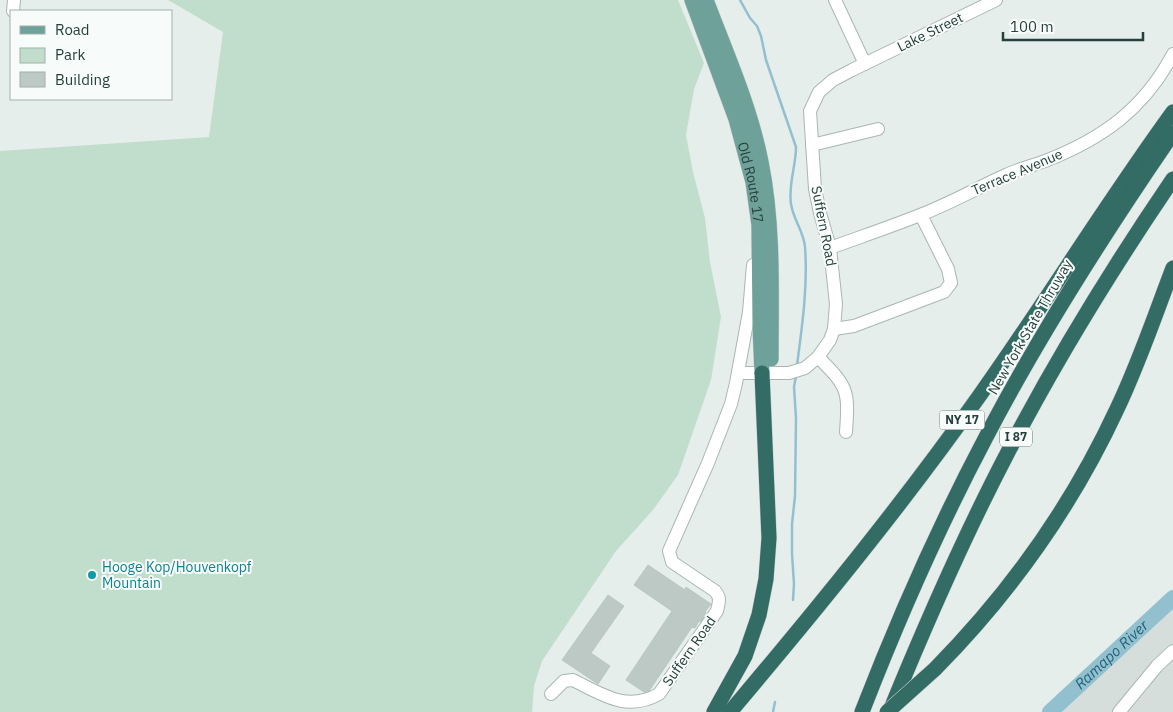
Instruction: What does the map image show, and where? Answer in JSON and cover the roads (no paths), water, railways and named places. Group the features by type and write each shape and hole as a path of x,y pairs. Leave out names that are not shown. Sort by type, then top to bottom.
{"highway":[{"name":"NY 17","path":"730,712 856,560 919,479 1038,311 1173,112"},
{"name":"New York State Thruway","path":"862,712 926,559 965,477 1001,409 1034,350 1087,263 1173,133"},
{"name":"I 87","path":"888,712 950,570 1012,444 1083,320 1173,180"},
{"path":"888,712 973,629 1008,587 1039,545 1072,494 1104,437 1121,401 1141,354 1173,268"},
{"path":"714,712 745,656 759,615 766,579 769,538 767,373"}],"main road":[{"name":"Old Route 17","path":"692,0 736,119 749,162 759,225 760,324 767,373"},
{"name":"Old Route 17","path":"706,0 750,116 765,181 770,224 767,373"}],"street":[{"path":"834,0 865,64"},
{"name":"Lake Street","path":"865,64 996,0"},
{"name":"Terrace Avenue","path":"830,248 921,215 1006,174 1046,160 1092,140 1136,106 1155,84 1173,54"},
{"name":"Suffern Road","path":"738,373 794,372 812,364 830,340 834,329 836,304 830,248 815,189 810,112 819,92 834,80 865,64"},
{"name":"Suffern Road","path":"551,694 564,682 573,680 614,702 633,706 649,701 659,694 717,611 720,601 715,591 672,562 669,551 716,444 731,404 751,292 753,226 746,161 736,119"},
{"path":"812,145 878,129"},
{"path":"834,329 854,326 944,292 950,283 948,269 921,215"},
{"path":"818,357 844,387 849,401 846,432"},
{"path":"1118,712 1157,666 1173,651"}],"waterway":[{"path":"740,0 757,26 761,36 766,60 796,147 790,197 792,210 803,236 806,262 804,306 797,365"},
{"path":"793,600 792,524 795,496 796,418 794,387 796,376"},
{"name":"Ramapo River","path":"1050,712 1173,598"},
{"path":"773,712 775,702"}],"place":[{"name":"Hooge Kop/Houvenkopf Mountain","path":"92,575"}]}
